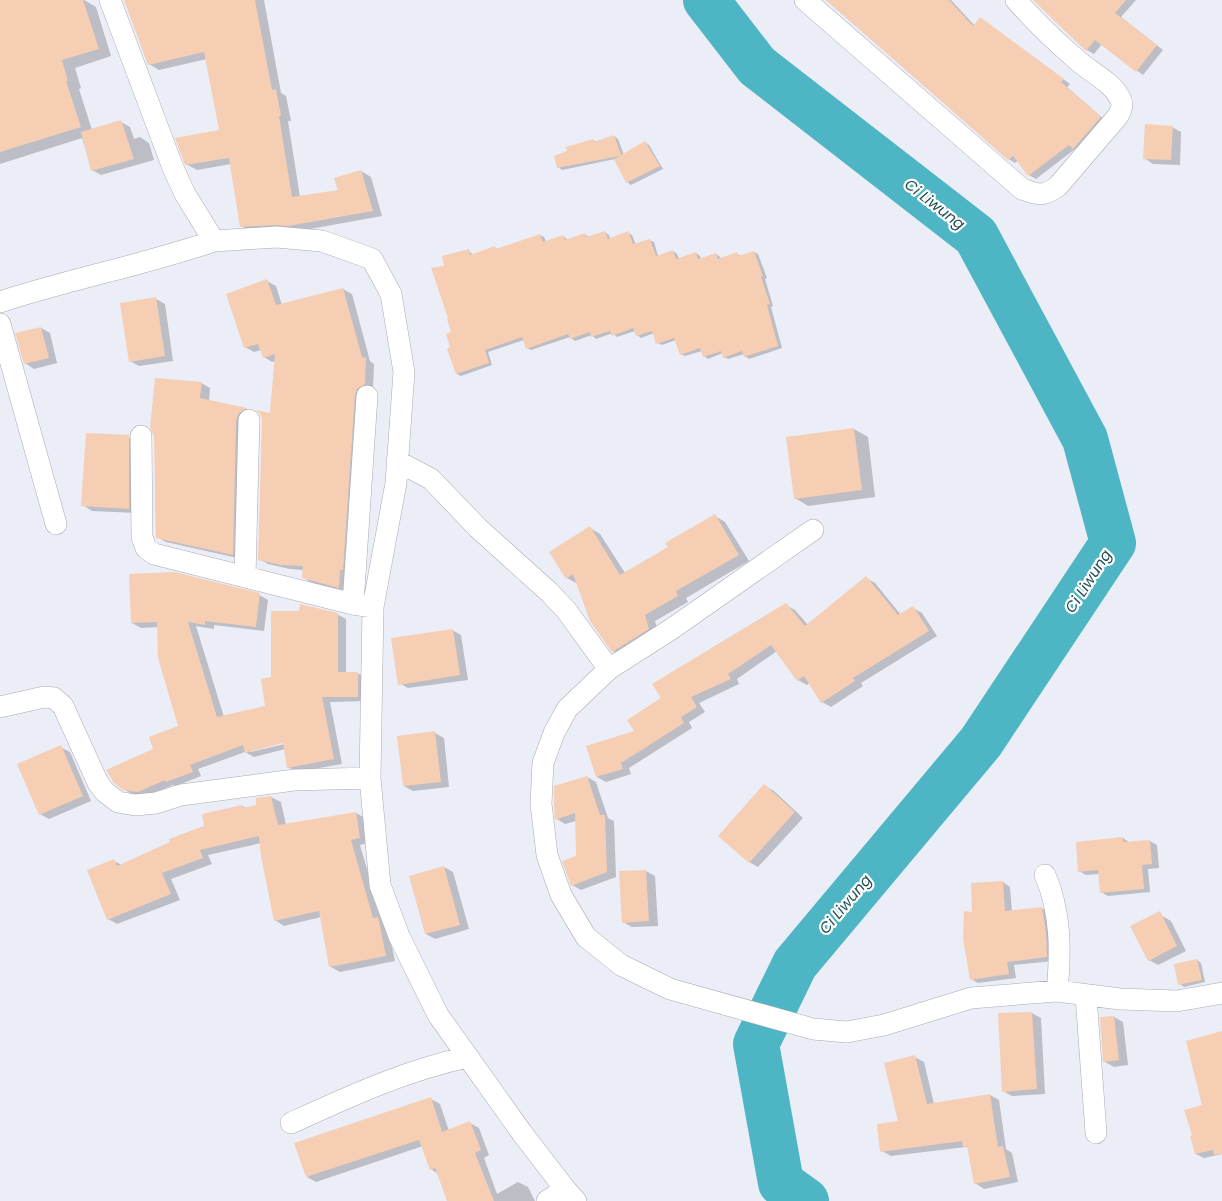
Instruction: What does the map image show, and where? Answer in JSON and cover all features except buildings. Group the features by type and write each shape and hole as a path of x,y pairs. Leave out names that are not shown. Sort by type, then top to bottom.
{"street":[{"path":"110,0 184,194 214,241"},
{"path":"805,0 1022,189 1038,195 1048,193 1058,186 1118,116 1122,109 1122,103 1120,97 1112,88 1078,61 1016,0"},
{"path":"0,302 37,290 188,250 214,241 276,237 322,241 372,259 391,294 404,372 396,483 363,606"},
{"path":"0,324 56,524"},
{"path":"367,396 363,606 370,778 380,886 399,936 438,1014 522,1133 570,1195 546,1201"},
{"path":"245,577 249,420"},
{"path":"141,436 142,537 146,548 154,554 363,606"},
{"path":"397,461 431,478 478,528 549,592 566,610 609,669"},
{"path":"813,530 670,630 609,669 567,709 554,732 543,763 541,804 547,855 561,895 586,937 621,965 670,989 813,1029 847,1032 884,1024 971,998 1057,991 1086,996 1177,1001 1222,993"},
{"path":"0,707 44,697 54,698 64,706 98,783 105,792 118,802 127,804 156,803 181,795 294,780 370,778"},
{"path":"1045,875 1053,893 1060,939 1061,959 1057,991"},
{"path":"1086,996 1096,1133"},
{"path":"291,1123 398,1077 423,1068 468,1057"}],"waterway":[{"name":"Ci Liwung","path":"706,0 757,66 976,236 1085,439 1113,543 981,742 795,964 756,1044 781,1183 806,1201"}]}
